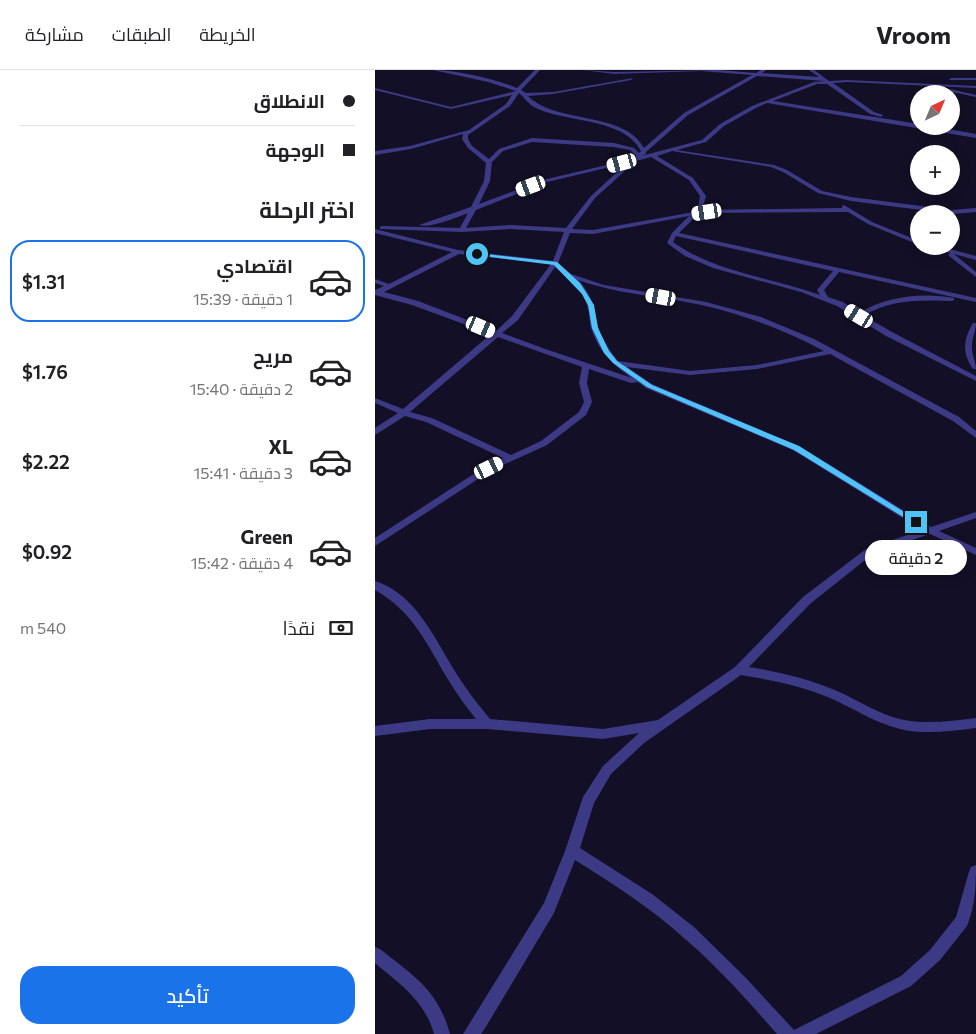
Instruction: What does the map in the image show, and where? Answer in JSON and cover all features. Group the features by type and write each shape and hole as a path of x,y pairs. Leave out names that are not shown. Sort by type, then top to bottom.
{"street":[{"path":"435,70 520,93 537,106 586,118 623,133 639,142 639,156"},
{"path":"489,162 470,148 465,139 466,134 508,105 538,70"},
{"path":"585,70 621,73 697,70 724,71 825,80 976,87"},
{"path":"375,89 451,108 520,93 553,93 602,82 697,70"},
{"path":"375,432 404,413 515,318 555,263 568,230 593,197 686,114 764,70"},
{"path":"811,70 872,113 910,123"},
{"path":"887,83 976,79"},
{"path":"403,228 449,218 545,181 639,156 673,151 704,141 722,125 767,102 825,80"},
{"path":"917,83 976,96"},
{"path":"767,102 910,124"},
{"path":"375,154 405,151 432,140 470,131"},
{"path":"960,133 976,136"},
{"path":"462,230 486,188 489,162 501,150 509,146 537,140 614,145 632,149 639,156"},
{"path":"673,151 772,166 785,170 870,224 909,240"},
{"path":"652,155 691,179 703,196 703,203 696,213 674,234 670,243 693,258 715,267 825,297 976,379"},
{"path":"820,192 868,202 910,208"},
{"path":"960,210 976,206"},
{"path":"375,229 462,230 510,227 607,231 696,213 797,209 849,210"},
{"path":"960,212 976,210"},
{"path":"375,229 458,252 555,263 578,284 591,305 595,328 607,352 615,362 649,386"},
{"path":"674,234 976,300"},
{"path":"376,293 458,252"},
{"path":"951,255 976,275"},
{"path":"959,255 976,258"},
{"path":"825,297 820,290 823,284 838,269"},
{"path":"568,275 603,287 722,308 787,330 950,416 976,435"},
{"path":"375,282 389,286"},
{"path":"376,293 415,303 586,366 649,386 797,448 931,531 976,552"},
{"path":"859,316 879,306 913,299 976,300"},
{"path":"976,325 968,336 967,348 976,367"},
{"path":"615,362 691,373 757,368 831,352"},
{"path":"375,543 489,468 544,443 583,412 588,402 583,383 586,366"},
{"path":"375,400 404,413 429,420 510,458"},
{"path":"471,1034 482,1020 549,908 572,851 588,801 607,770 640,739 665,724 739,670 807,600 870,551 976,515"},
{"path":"375,585 392,594 415,614 467,699 487,724"},
{"path":"739,670 788,678 833,695 867,712 909,726 938,728 976,723"},
{"path":"375,731 430,724 487,724 603,734 665,724"},
{"path":"572,851 639,893 688,932 744,986 788,1034"},
{"path":"800,1034 906,981 935,955 962,921 976,872"},
{"path":"375,954 424,994 439,1020 442,1034"}],"route":[{"path":"477,254 555,263 578,284 585,294 591,305 595,328 607,352 615,362 630,374 649,386 797,448 916,522"}]}
